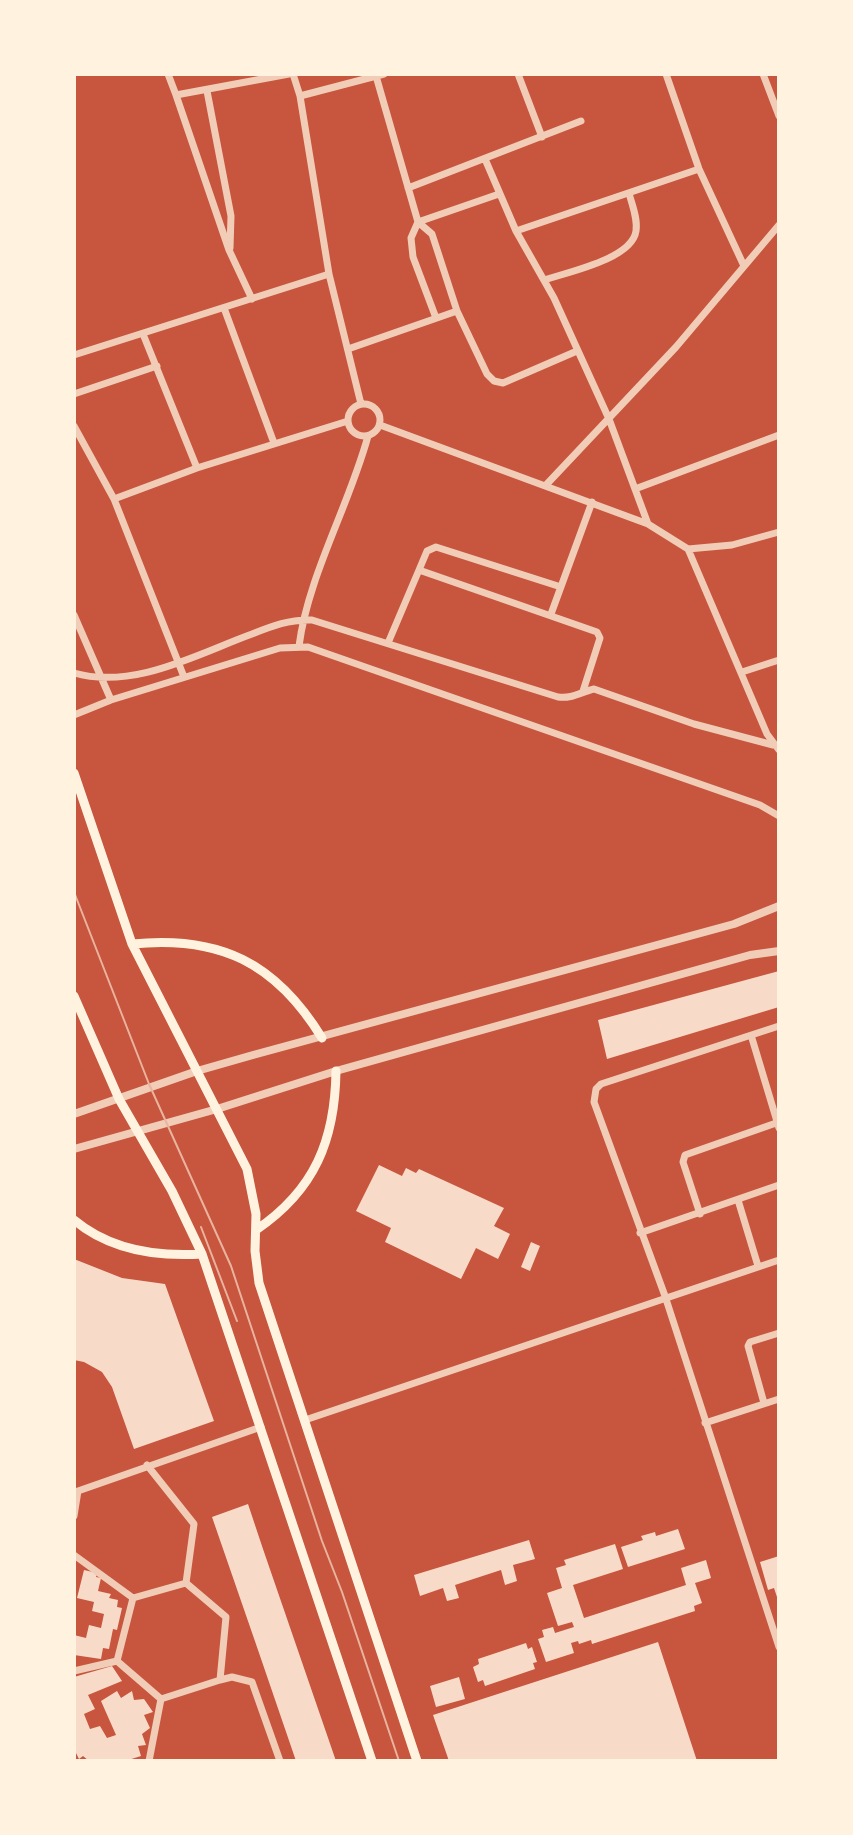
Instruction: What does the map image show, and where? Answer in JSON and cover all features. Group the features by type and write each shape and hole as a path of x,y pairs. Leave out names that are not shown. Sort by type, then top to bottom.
{"main road":[{"path":"74,773 132,944 247,1169 254,1199 259,1283 417,1761"},
{"path":"132,944 167,940 193,942 241,959 285,989 305,1010 322,1038"},
{"path":"74,996 119,1099 183,1212 202,1254 372,1761"},
{"path":"256,1230 279,1214 312,1173 332,1125 336,1071"},
{"path":"74,1220 100,1237 150,1254 202,1254"}],"street":[{"path":"168,74 229,250 252,299"},
{"path":"176,95 291,74 300,96 329,274 361,404"},
{"path":"518,74 542,137"},
{"path":"666,74 699,169 744,266"},
{"path":"763,74 779,116"},
{"path":"300,96 380,75 418,222 432,234 457,311 487,374 494,381 503,383 577,351"},
{"path":"207,91 231,216 229,250"},
{"path":"408,188 581,121"},
{"path":"485,159 516,231 544,280 609,419 648,524"},
{"path":"516,231 699,169"},
{"path":"544,280 620,254 632,244 636,230 629,193"},
{"path":"436,318 413,257 411,238 418,222 499,194"},
{"path":"546,485 609,419 779,225"},
{"path":"74,355 329,274"},
{"path":"224,308 274,443"},
{"path":"348,349 457,311"},
{"path":"143,334 197,468"},
{"path":"74,394 157,366"},
{"path":"299,646 303,619 368,436 380,425 377,409 361,404 351,410 348,421 354,433 368,436"},
{"path":"114,499 197,468 348,421"},
{"path":"380,425 648,524 688,549 776,747"},
{"path":"74,426 114,499 184,677"},
{"path":"635,489 779,435"},
{"path":"551,614 592,502"},
{"path":"688,549 732,545 779,532"},
{"path":"388,643 427,551 436,547 561,587"},
{"path":"419,570 551,614 600,635 583,691"},
{"path":"74,615 111,700"},
{"path":"74,673 103,678 134,676 284,622 303,619 321,621 558,697 571,698 594,689 606,692 694,724 776,747"},
{"path":"74,715 111,700 280,648 316,648 760,805 779,816"},
{"path":"742,672 779,660"},
{"path":"74,1114 197,1071 747,920 779,906"},
{"path":"74,1149 217,1109 336,1071 750,955 779,951"},
{"path":"779,1026 601,1084 596,1089 594,1102 665,1296 779,1646"},
{"path":"700,1214 683,1162 685,1155 778,1124 751,1035"},
{"path":"640,1233 779,1185"},
{"path":"738,1200 758,1266"},
{"path":"305,1420 779,1260"},
{"path":"764,1403 748,1346 750,1342 779,1333"},
{"path":"705,1423 779,1399"},
{"path":"74,1516 76,1489 261,1427"},
{"path":"147,1465 194,1524 186,1583"},
{"path":"74,1555 133,1598"},
{"path":"133,1598 186,1583"},
{"path":"186,1583 226,1617 220,1680"},
{"path":"117,1661 133,1598"},
{"path":"74,1671 117,1661"},
{"path":"117,1661 161,1699"},
{"path":"161,1699 232,1677 252,1682 280,1761"},
{"path":"149,1761 161,1699"}],"building":[{"path":"779,971 779,1007 607,1059 598,1020"},
{"path":"379,1165 402,1176 406,1168 416,1173 419,1169 504,1208 494,1226 510,1234 498,1259 476,1248 461,1279 385,1242 391,1228 356,1211"},
{"path":"531,1242 540,1246 530,1271 521,1267"},
{"path":"74,1259 122,1278 165,1284 214,1421 134,1449 112,1387 102,1372 74,1360"},
{"path":"248,1504 336,1761 296,1761 212,1517"},
{"path":"678,1529 685,1549 628,1567 621,1547 643,1540 641,1536 655,1532 656,1536"},
{"path":"529,1540 535,1559 513,1565 517,1581 505,1585 501,1570 455,1585 459,1598 447,1601 443,1588 420,1596 414,1575"},
{"path":"615,1544 623,1569 573,1585 584,1618 686,1585 681,1568 706,1560 711,1578 695,1583 702,1603 694,1606 695,1611 592,1644 591,1640 571,1643 574,1653 546,1662 538,1639 544,1637 542,1630 553,1627 555,1633 574,1627 572,1622 558,1626 547,1593 562,1588 556,1568 566,1565 564,1560"},
{"path":"779,1556 778,1600 774,1588 768,1590 760,1562"},
{"path":"84,1570 97,1573 96,1577 101,1578 98,1591 111,1594 109,1598 118,1600 117,1607 122,1608 117,1630 113,1629 109,1649 103,1648 101,1659 74,1655 74,1635 86,1638 89,1625 101,1628 104,1614 92,1611 94,1602 77,1598"},
{"path":"658,1642 697,1761 449,1761 433,1715"},
{"path":"526,1643 528,1649 532,1647 537,1662 533,1663 535,1669 485,1686 483,1680 478,1682 473,1667 479,1664 478,1659"},
{"path":"112,1666 122,1681 88,1695 95,1709 84,1714 90,1729 100,1726 107,1738 116,1735 101,1701 117,1691 121,1698 132,1691 134,1700 144,1699 153,1712 144,1715 150,1728 142,1734 146,1745 138,1746 141,1756 125,1761 89,1761 83,1756 79,1759 74,1749 74,1677"},
{"path":"459,1677 465,1699 436,1707 430,1686"}],"tram line":[{"path":"74,892 149,1084 231,1266 399,1761"},
{"path":"201,1227 237,1321"}]}
